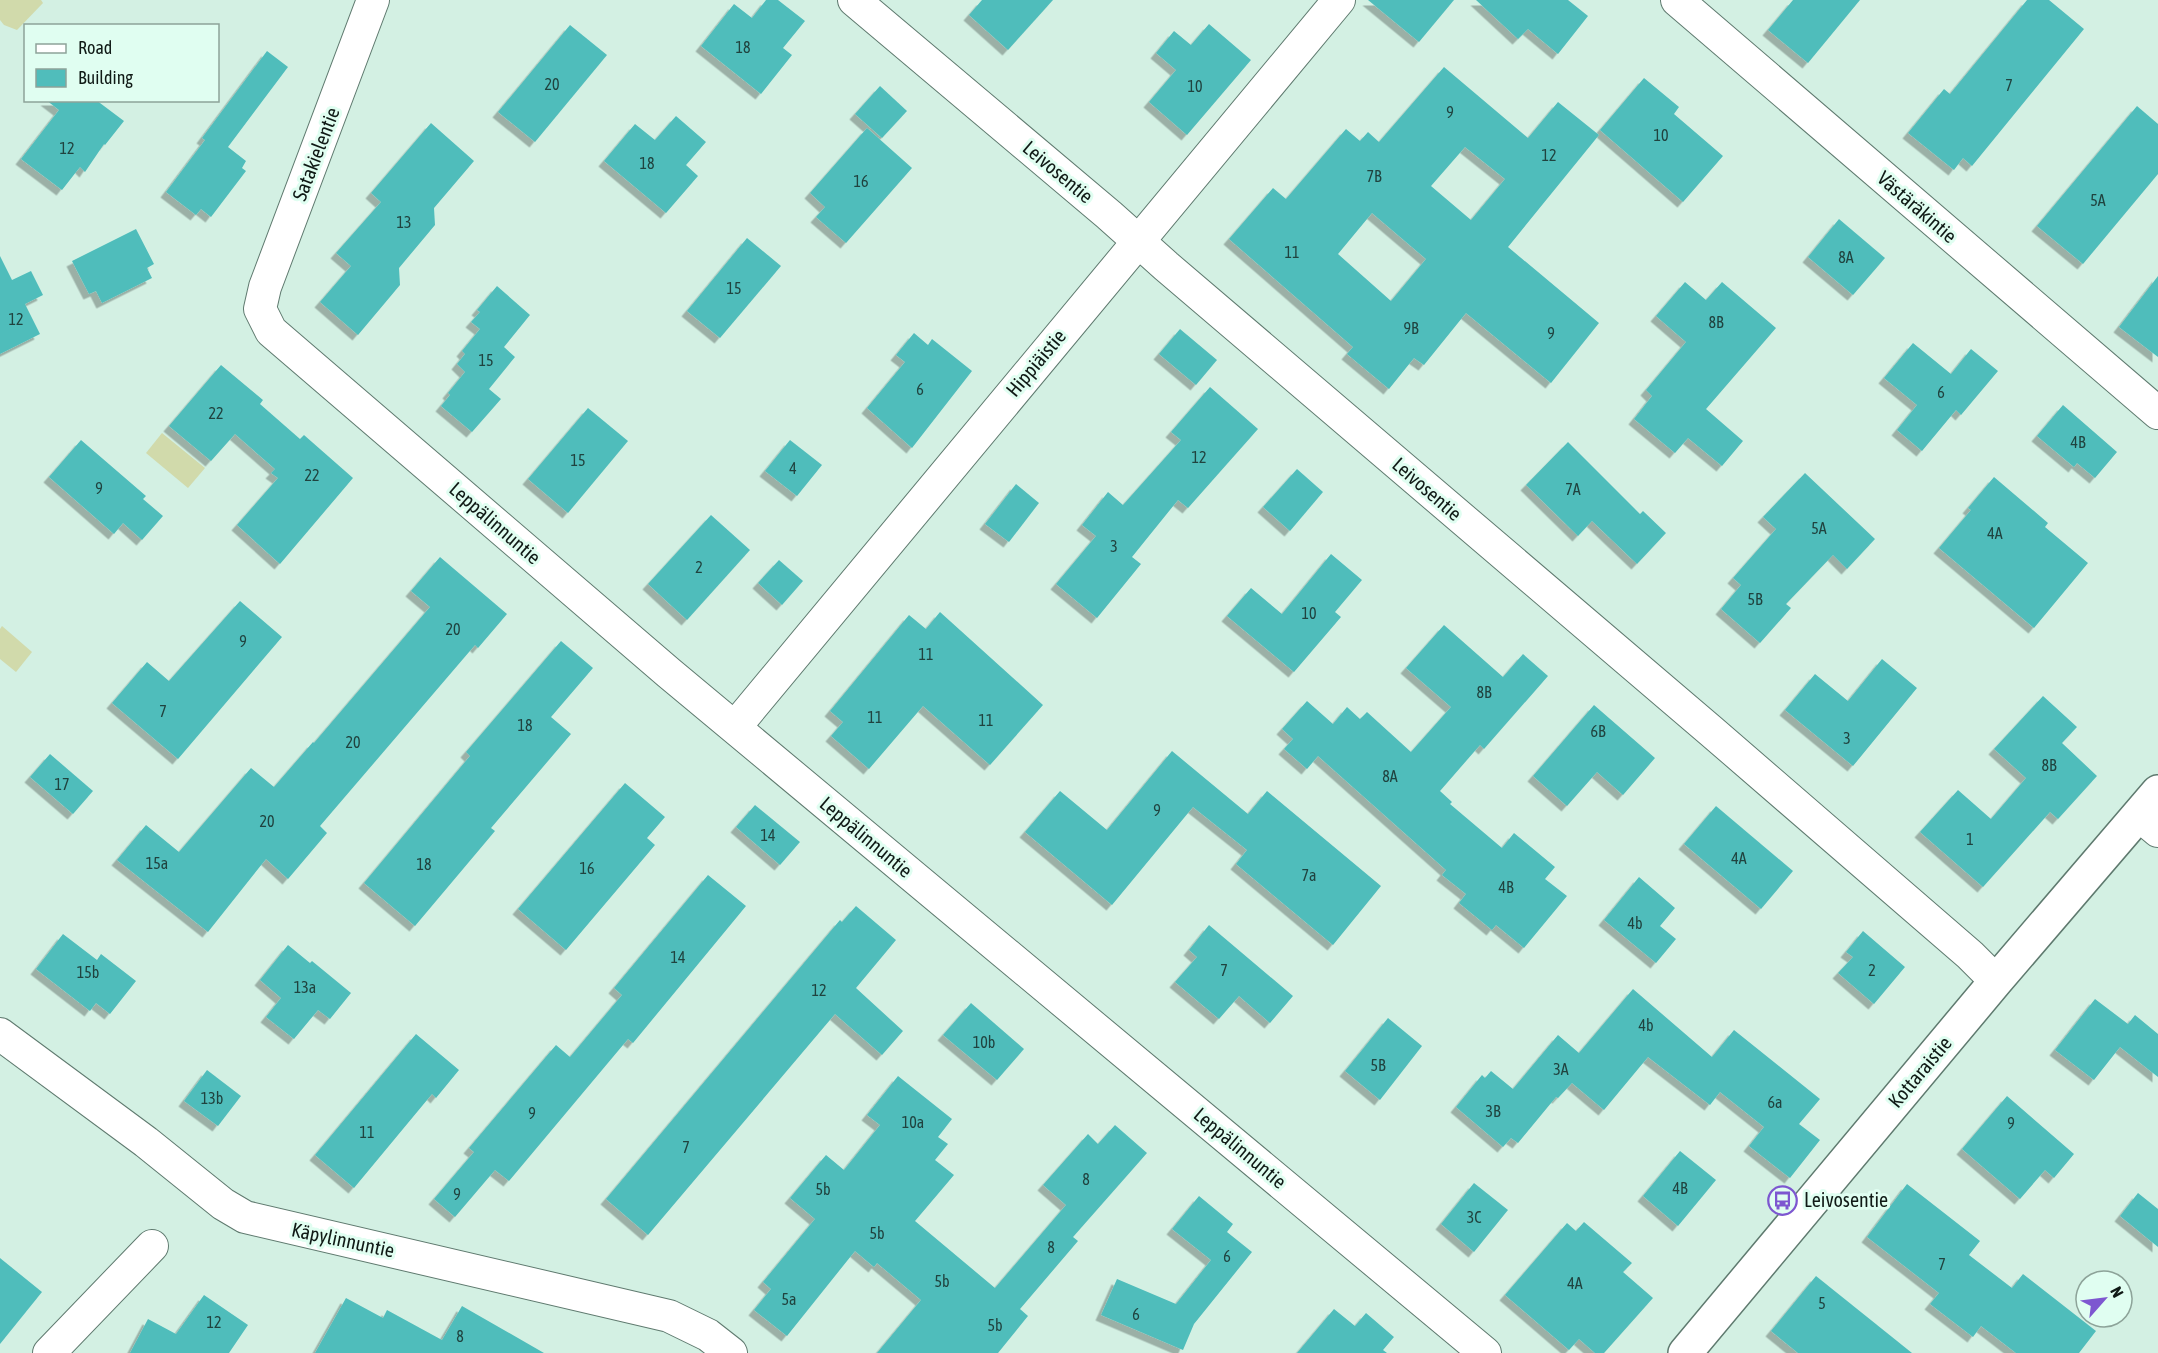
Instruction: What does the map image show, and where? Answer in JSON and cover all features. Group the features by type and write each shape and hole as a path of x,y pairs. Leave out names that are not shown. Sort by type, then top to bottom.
{"street":[{"name":"Satakielentie","path":"260,309 264,287 373,0"},
{"name":"Hippiäistie","path":"735,728 1339,0"},
{"name":"Västäräkintie","path":"1677,0 2158,413"},
{"name":"Leivosentie","path":"868,4 1174,274 1711,731 1970,955 1996,981"},
{"name":"Leppälinnuntie","path":"260,309 271,331 669,674 1485,1353"},
{"name":"Kottaraistie","path":"1685,1353 1996,981 2152,813"},
{"name":"Käpylinnuntie","path":"0,1034 146,1142 223,1204 245,1217 669,1316 708,1335 731,1353"},
{"path":"49,1353 152,1246"}],"green space":[{"path":"0,0 41,0 43,3 17,30 4,25 0,20"},
{"path":"162,433 205,468 188,488 146,453"},
{"path":"2,626 32,652 16,672 0,659 0,629"}],"building":[{"path":"766,0 778,0 805,21 783,48 792,55 761,94 701,46 734,4 752,18"},
{"path":"982,0 1053,0 1008,50 969,15"},
{"path":"1368,0 1454,0 1419,42"},
{"path":"1476,0 1568,0 1588,16 1558,54 1528,29 1518,39"},
{"path":"1793,0 1860,0 1808,63 1768,30"},
{"path":"2027,0 2049,0 2084,29 1972,166 1963,158 1954,170 1908,133 1944,89 1950,94"},
{"path":"1209,24 1251,60 1187,135 1149,102 1176,70 1156,53 1174,31 1191,45"},
{"path":"570,25 607,55 535,142 498,112"},
{"path":"267,51 288,67 228,147 246,161 242,168 246,171 211,217 201,209 196,215 166,192 205,140 202,138"},
{"path":"1444,67 1528,138 1558,102 1599,135 1508,247 1599,323 1551,383 1466,313 1424,365 1414,358 1389,389 1347,354 1353,347 1229,239 1273,188 1286,199 1346,129 1360,141 1368,132 1379,142","holes":["1465,147 1505,179 1471,220 1431,186","1372,213 1426,259 1391,301 1338,254"]},
{"path":"1644,78 1679,107 1674,114 1723,156 1683,202 1600,130"},
{"path":"880,86 907,111 882,138 855,114"},
{"path":"49,102 99,102 124,121 104,144 85,172 80,167 62,190 21,159 59,110"},
{"path":"2137,106 2158,124 2158,174 2083,264 2037,226"},
{"path":"676,116 706,142 686,165 698,176 666,213 604,161 635,124 655,140"},
{"path":"431,123 474,161 434,208 435,225 399,268 400,285 358,335 320,302 351,266 336,253 381,202 371,193"},
{"path":"867,128 912,168 846,243 816,217 825,207 810,193"},
{"path":"1839,219 1885,258 1853,295 1808,257"},
{"path":"136,229 154,264 147,268 152,278 102,303 96,291 89,294 72,261"},
{"path":"747,238 781,266 720,338 687,311"},
{"path":"0,256 12,280 31,271 43,295 25,304 40,334 0,354"},
{"path":"2158,276 2158,357 2119,327"},
{"path":"1685,282 1706,300 1722,282 1776,328 1706,409 1743,441 1722,466 1688,438 1675,453 1634,419 1652,396 1646,390 1686,342 1656,316"},
{"path":"497,286 530,315 504,347 515,357 489,389 501,399 472,432 441,406 465,372 457,364 465,354 462,351 480,329 471,322 480,312 477,310"},
{"path":"1180,329 1217,360 1196,385 1159,354"},
{"path":"914,333 928,345 932,339 972,371 912,448 867,408 905,362 896,355"},
{"path":"1913,343 1951,374 1971,349 1998,371 1961,415 1956,410 1922,451 1897,430 1917,405 1884,378"},
{"path":"221,365 263,400 260,404 300,439 304,435 353,478 280,564 237,525 278,478 271,473 275,469 235,434 211,461 169,426"},
{"path":"1210,387 1258,429 1188,508 1178,500 1132,557 1141,564 1097,618 1056,584 1096,536 1082,525 1108,492 1123,505 1181,440 1171,432"},
{"path":"2063,405 2117,452 2095,478 2077,463 2074,467 2037,436"},
{"path":"588,408 628,441 568,513 528,479"},
{"path":"81,440 146,496 143,499 163,516 142,540 123,523 114,534 49,477"},
{"path":"790,440 822,465 797,496 765,471"},
{"path":"1568,442 1640,514 1643,511 1666,533 1637,564 1592,521 1578,536 1526,485"},
{"path":"1297,469 1323,492 1290,531 1263,507"},
{"path":"1805,473 1875,539 1847,569 1833,555 1786,604 1791,608 1760,643 1721,609 1741,585 1733,578 1776,529 1763,517"},
{"path":"1994,477 2048,523 2045,527 2088,563 2034,628 1939,548 1971,510 1968,508"},
{"path":"1016,484 1039,503 1009,542 985,524"},
{"path":"711,515 750,550 687,620 648,584"},
{"path":"1331,554 1362,580 1335,612 1341,617 1294,672 1227,616 1251,588 1282,614"},
{"path":"440,557 507,614 478,648 475,645 320,826 327,833 288,879 266,859 208,932 117,860 146,825 179,852 251,768 274,787 430,607 411,591"},
{"path":"779,560 803,581 782,605 758,583"},
{"path":"240,601 282,637 178,759 112,703 147,662 169,681"},
{"path":"940,612 1043,705 990,765 923,706 869,769 831,736 843,722 830,711 909,615 926,629"},
{"path":"1444,625 1503,677 1523,654 1548,676 1484,749 1480,745 1440,791 1452,802 1450,804 1502,848 1514,833 1555,867 1545,879 1567,896 1524,948 1496,925 1492,930 1459,903 1466,894 1442,875 1446,870 1318,756 1307,769 1284,749 1293,739 1282,729 1307,701 1333,724 1347,707 1360,719 1367,712 1411,752 1451,707 1406,668"},
{"path":"561,641 593,668 551,717 571,734 491,828 495,831 415,926 364,883 470,756 466,752"},
{"path":"1882,659 1917,688 1853,766 1785,710 1815,674 1848,701"},
{"path":"2043,696 2077,727 2062,743 2097,776 2058,819 2050,812 1983,887 1920,832 1958,790 1991,819 2026,778 1994,749"},
{"path":"1594,705 1655,758 1623,795 1597,772 1567,806 1533,776"},
{"path":"1172,751 1248,814 1267,791 1381,886 1333,945 1236,864 1247,850 1193,807 1112,905 1025,832 1060,791 1107,830"},
{"path":"50,754 93,791 73,814 30,777"},
{"path":"625,783 665,817 647,838 655,845 566,950 518,909"},
{"path":"755,805 800,842 780,865 736,827"},
{"path":"1716,806 1793,871 1761,909 1684,844"},
{"path":"708,875 746,906 633,1043 628,1039 509,1181 495,1170 455,1217 434,1199 474,1152 469,1148 556,1045 570,1057 622,995 614,988"},
{"path":"1639,877 1675,908 1660,926 1676,939 1656,963 1604,920"},
{"path":"856,906 896,940 856,988 903,1031 882,1055 835,1014 648,1235 606,1199 840,920 842,922"},
{"path":"1209,925 1293,996 1270,1023 1239,996 1219,1019 1175,982 1197,957 1189,950"},
{"path":"1863,931 1905,967 1874,1004 1838,973 1853,957 1846,952"},
{"path":"63,934 97,960 101,954 136,981 110,1014 96,1003 90,1011 36,969"},
{"path":"288,945 310,963 312,961 351,993 330,1019 318,1010 294,1039 266,1017 281,998 260,980"},
{"path":"1633,989 1712,1057 1734,1030 1820,1099 1799,1124 1820,1140 1790,1178 1749,1146 1764,1127 1720,1092 1710,1105 1648,1057 1604,1110 1572,1083 1558,1098 1556,1097 1518,1143 1511,1138 1503,1147 1456,1107 1482,1075 1485,1078 1491,1071 1513,1089 1558,1035 1579,1053"},
{"path":"2095,999 2128,1024 2135,1015 2158,1034 2158,1077 2120,1047 2094,1080 2055,1050"},
{"path":"971,1003 1024,1049 997,1080 943,1035"},
{"path":"1388,1018 1422,1046 1380,1100 1345,1071"},
{"path":"416,1034 459,1070 436,1098 432,1094 354,1188 315,1155"},
{"path":"207,1070 241,1096 218,1126 184,1101"},
{"path":"898,1076 952,1119 938,1137 948,1144 935,1160 954,1175 915,1221 995,1288 1066,1205 1043,1185 1088,1134 1098,1144 1115,1125 1147,1153 1073,1237 1078,1241 1020,1309 1028,1316 998,1353 877,1353 921,1300 877,1263 874,1267 855,1251 787,1336 754,1310 771,1289 763,1282 815,1219 790,1198 826,1155 844,1170 880,1125 867,1115"},
{"path":"2007,1096 2074,1154 2054,1178 2045,1170 2020,1199 1962,1149"},
{"path":"1680,1151 1716,1180 1678,1226 1643,1196"},
{"path":"1474,1183 1508,1210 1474,1252 1441,1224"},
{"path":"1907,1184 1980,1241 1969,1255 2012,1288 2023,1274 2074,1314 2074,1329 2096,1331 2079,1353 2016,1353 1981,1326 1973,1337 1930,1304 1939,1293 1867,1237"},
{"path":"2138,1193 2158,1209 2158,1247 2120,1216"},
{"path":"1199,1196 1233,1224 1227,1232 1252,1252 1194,1324 1183,1350 1101,1315 1117,1279 1176,1304 1211,1260 1172,1229"},
{"path":"1584,1222 1632,1263 1623,1272 1653,1298 1604,1353 1595,1353 1579,1339 1569,1350 1505,1295 1567,1223 1576,1231"},
{"path":"0,1258 42,1292 0,1344"},
{"path":"1816,1276 1912,1353 1798,1353 1771,1331"},
{"path":"204,1295 248,1325 229,1353 130,1353 148,1319 176,1334"},
{"path":"346,1298 383,1318 387,1310 442,1340 462,1306 544,1353 315,1353"},
{"path":"1334,1309 1355,1326 1366,1313 1394,1337 1383,1350 1387,1353 1297,1353"}],"place":[{"name":"Leivosentie","path":"1783,1200"}]}
